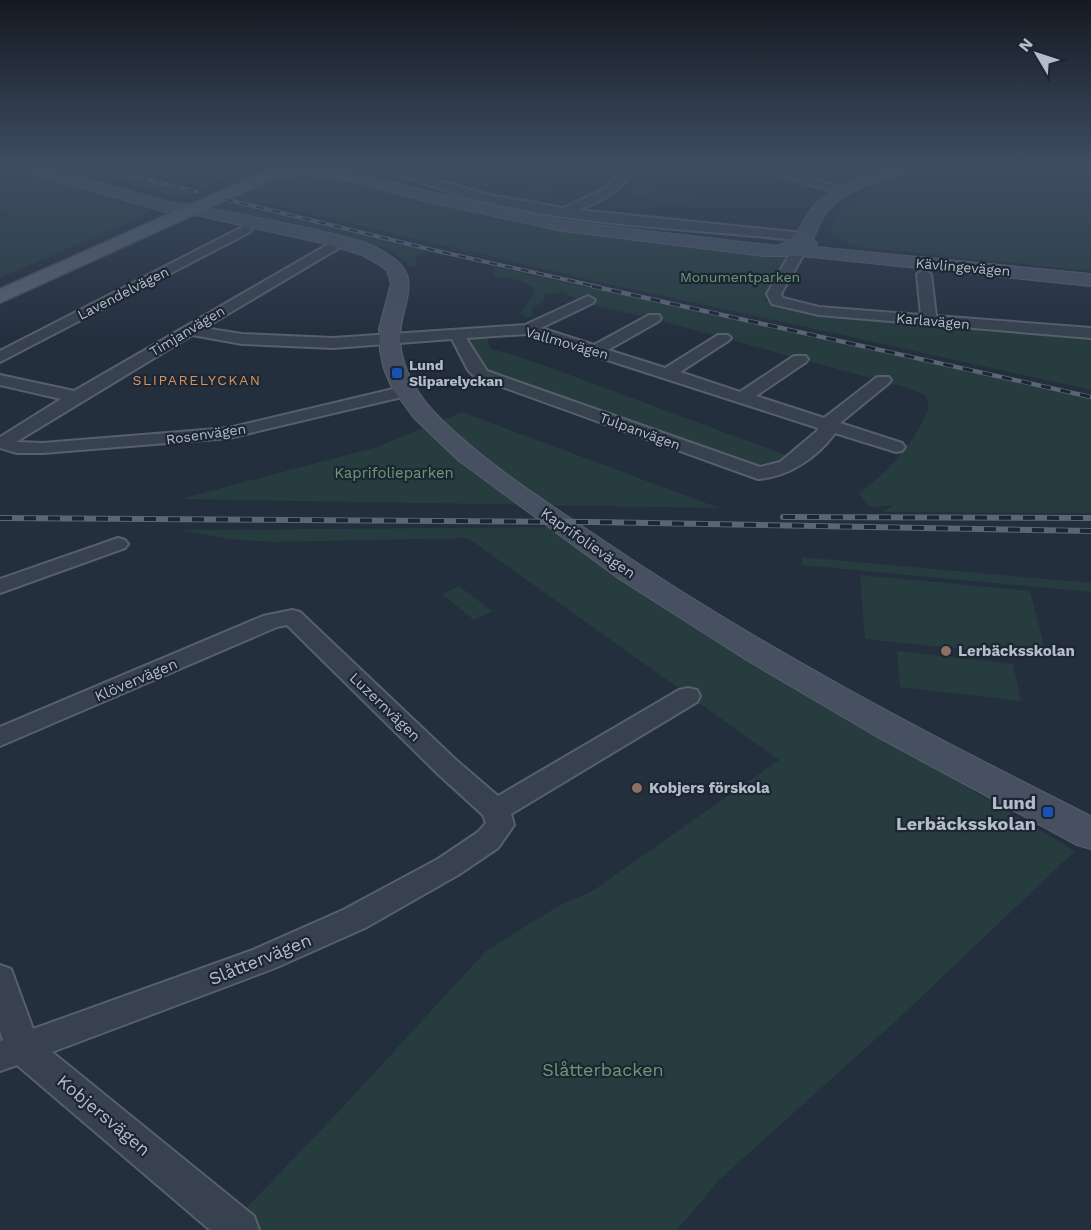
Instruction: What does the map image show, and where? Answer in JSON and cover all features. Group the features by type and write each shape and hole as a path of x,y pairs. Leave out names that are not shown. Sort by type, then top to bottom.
{"main road":[{"path":"0,285 136,223"},
{"path":"0,297 94,256 147,223"},
{"name":"Kaprifolievägen","path":"258,223 339,242 375,254 398,271 401,288 389,328 392,360 406,391 432,424 457,447 636,577 780,667 1091,834"},
{"name":"Kävlingevägen","path":"555,223 764,251 802,242 1091,280"},
{"path":"802,242 810,223"}],"street":[{"path":"649,223 802,242"},
{"name":"Lavendelvägen","path":"0,357 246,229"},
{"name":"Timjanvägen","path":"6,441 10,436 339,242"},
{"name":"Karlavägen","path":"802,242 774,294 777,301 819,311 1091,333"},
{"path":"924,274 929,321"},
{"path":"528,329 588,300"},
{"path":"596,350 654,318"},
{"name":"Vallmovägen","path":"188,330 263,340 333,343 528,329 896,447"},
{"name":"Tulpanvägen","path":"457,335 476,370 481,374 758,473 777,472 826,433 827,425 883,380"},
{"path":"666,374 723,338"},
{"path":"742,398 800,359"},
{"path":"0,380 76,397"},
{"name":"Rosenvägen","path":"6,441 7,445 17,448 208,436 230,433 406,391"},
{"path":"0,586 118,544"},
{"name":"Luzernvägen","path":"271,621 292,617 498,817"},
{"name":"Klövervägen","path":"0,737 271,621"},
{"path":"498,817 688,696"},
{"name":"Slåttervägen","path":"11,1052 264,959 354,919 448,867 488,840 498,817"},
{"path":"0,979 11,1052"},
{"name":"Kobjersvägen","path":"11,1052 232,1228"}],"green space":[{"path":"0,223 125,223 0,278"},
{"path":"284,223 319,223 427,250 415,258 417,265 413,268 396,254 381,247"},
{"name":"Monumentparken","path":"350,223 529,223 650,242 783,257 786,261 770,294 764,299 765,301 819,315 1091,336 1091,390 591,280"},
{"path":"834,223 1091,223 1091,271 857,247 830,234"},
{"path":"495,267 1091,399 1091,513 884,512 893,505 870,507 859,494 882,475 908,446 929,408 926,396 907,388 654,319 587,304 563,292 546,294 543,301 532,309 532,316 526,318 521,313 535,288 520,280 493,276"},
{"path":"486,332 490,349 570,375 796,459 769,474 488,377 457,335"},
{"name":"Kaprifolieparken","path":"462,412 719,508 180,499 377,447"},
{"name":"Slåtterbacken","path":"565,527 962,766 951,778 1075,851 898,1019 719,1180 677,1230 240,1230 232,1223 343,1107 486,951 560,905 591,892 779,760 468,538 271,542 231,539 178,530"},
{"path":"801,557 1091,583 1091,592 802,565"},
{"path":"860,575 1030,591 1047,658 865,639"},
{"path":"459,586 492,611 474,620 442,594"},
{"path":"897,651 1013,664 1021,701 900,687"}],"railway":[{"path":"324,223 599,287"},
{"path":"592,286 1091,397"},
{"path":"783,517 1091,518"},
{"path":"0,518 593,522 1091,531"}],"place":[{"name":"Lund Sliparelyckan","path":"397,373"},
{"name":"Lerbäcksskolan","path":"946,651"},
{"name":"Kobjers förskola","path":"637,788"},
{"name":"Lund Lerbäcksskolan","path":"1048,812"}],"district":[{"name":"SLIPARELYCKAN","path":"197,380"}]}
